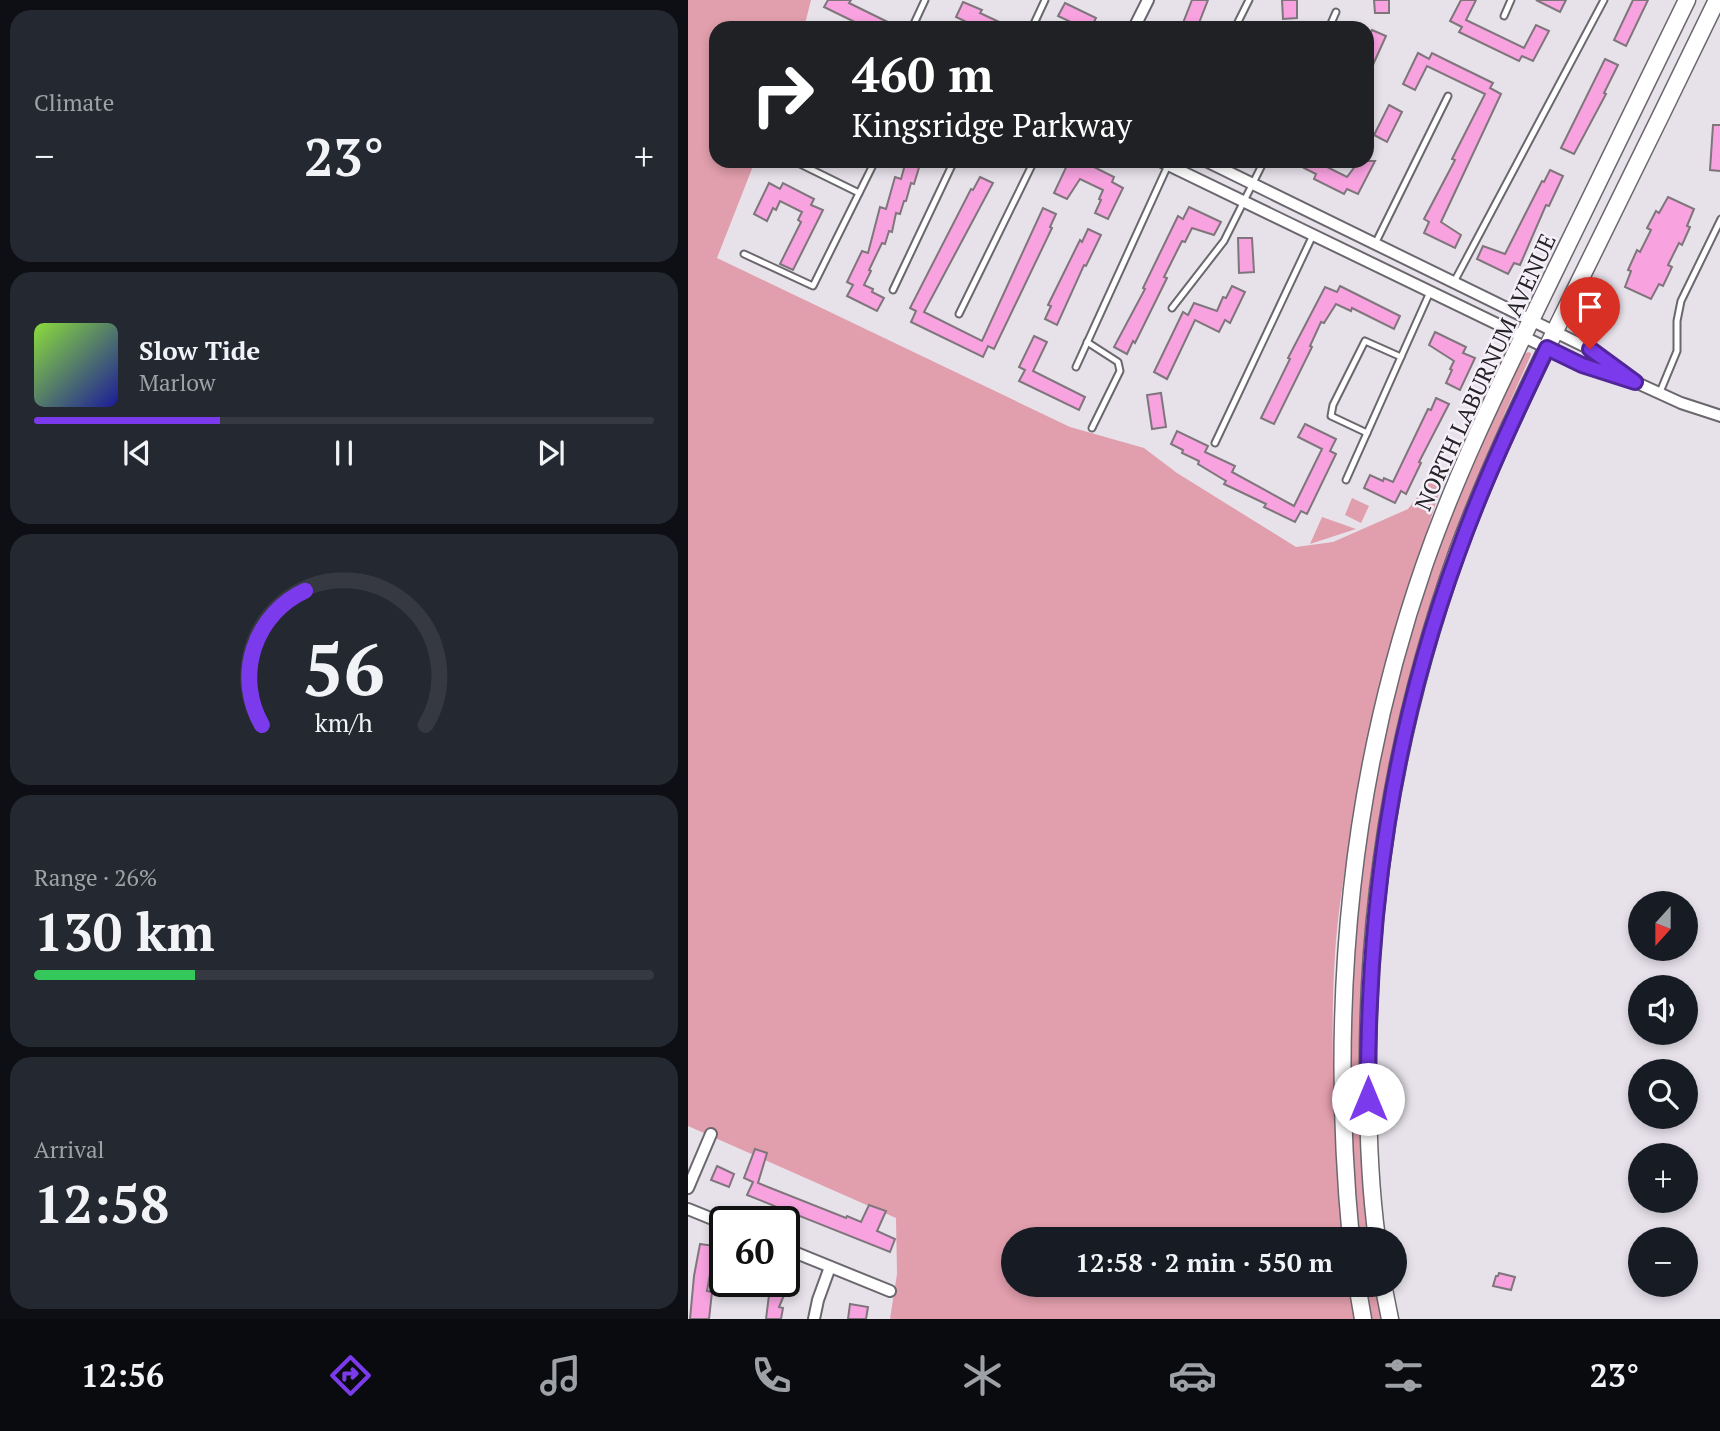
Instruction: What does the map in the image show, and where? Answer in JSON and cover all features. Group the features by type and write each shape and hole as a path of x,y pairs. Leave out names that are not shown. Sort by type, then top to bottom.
{"main road":[{"name":"NORTH LABURNUM AVENUE","path":"1350,1227 1342,1116 1342,1010 1351,888 1365,792 1390,680 1425,564 1459,473 1687,0"},
{"name":"NORTH LABURNUM AVENUE","path":"1376,1227 1368,1126 1369,1000 1378,885 1392,793 1418,679 1454,563 1494,463 1554,332 1716,0"},
{"path":"1359,1297 1363,1319"},
{"path":"1386,1297 1390,1319"}],"street":[{"path":"1138,21 1148,0"},
{"path":"1178,168 1582,365 1635,382 1720,416"},
{"path":"1220,168 1590,349 1635,382"},
{"path":"688,1188 711,1134"},
{"path":"688,1209 709,1218"},
{"path":"800,1254 890,1291"},
{"path":"814,1319 830,1266"}],"lane":[{"path":"915,21 925,0"},
{"path":"1035,21 1045,0"},
{"path":"1238,21 1249,0"},
{"path":"1504,16 1511,0"},
{"path":"1345,480 1401,357 1434,294 1450,281 1604,0"},
{"path":"1332,21 1336,12"},
{"path":"1375,244 1448,96"},
{"path":"808,168 859,193"},
{"path":"744,254 813,286 872,168"},
{"path":"893,290 951,168"},
{"path":"959,314 1031,168"},
{"path":"1076,367 1163,168"},
{"path":"1172,308 1224,241 1261,168"},
{"path":"1659,393 1677,351 1677,321 1681,301 1720,219"},
{"path":"1215,443 1313,235"},
{"path":"1367,433 1331,415 1333,405 1365,341 1401,357"},
{"path":"1087,342 1118,362 1120,371 1092,428"}],"shaded area":[{"path":"688,0 811,0 806,21 709,21 709,168 752,168 717,258 1070,427 1144,448 1177,473 1296,547 1333,542 1408,509 1438,470 1445,475 1405,602 1382,688 1362,774 1340,902 1333,990 1333,1061 1345,1227 1001,1227 1001,1297 1352,1297 1355,1319 890,1319 897,1274 896,1218 688,1126"},
{"path":"1528,352 1531,355 1504,415 1498,439 1458,538 1367,924 1370,1227 1356,1227 1347,1056 1358,886 1386,726 1410,634 1439,547 1481,444 1524,354"},
{"path":"1352,498 1369,506 1361,523 1345,515"},
{"path":"1322,517 1356,529 1310,544"},
{"path":"1366,1297 1380,1297 1384,1319 1370,1319"}],"building":[{"path":"828,0 851,0 849,3 886,21 853,21 824,7"},
{"path":"1192,0 1208,0 1200,21 1184,21"},
{"path":"1282,0 1297,0 1297,18 1283,19"},
{"path":"1374,0 1389,0 1389,13 1375,13"},
{"path":"1461,0 1476,0 1466,20 1524,48 1536,25 1549,31 1533,61 1522,56 1519,61 1459,32 1462,27 1450,21"},
{"path":"1536,0 1566,0 1560,12"},
{"path":"1633,0 1648,0 1626,46 1614,40"},
{"path":"963,2 982,10 980,13 997,21 964,21 956,17"},
{"path":"1065,3 1096,18 1094,21 1069,21 1058,16"},
{"path":"1374,31 1386,36 1374,63"},
{"path":"1418,53 1429,59 1432,53 1493,83 1490,88 1501,94 1441,222 1461,235 1455,248 1424,233 1429,222 1424,219 1485,94 1427,66 1415,90 1403,84"},
{"path":"1605,59 1618,65 1574,154 1561,148"},
{"path":"1389,105 1402,112 1387,142 1374,135"},
{"path":"1713,125 1721,125 1721,171 1710,170"},
{"path":"904,168 919,168 900,214 896,213 892,232 889,231 885,244 882,243 864,285 884,298 877,311 847,296 853,285 847,282 862,251 868,253 880,207 886,209 895,177 901,179"},
{"path":"1066,168 1096,168 1114,177 1112,182 1123,188 1108,219 1095,213 1103,190 1080,179 1067,199 1054,193"},
{"path":"1304,168 1329,168 1347,177 1354,168 1371,168 1358,194 1347,189 1344,194 1314,179 1316,174"},
{"path":"1550,170 1563,176 1549,206 1546,205 1520,265 1514,263 1508,274 1477,259 1483,246 1505,254"},
{"path":"980,177 993,183 924,312 982,341 1043,208 1056,214 1050,227 1052,228 994,349 988,346 983,357 911,322 916,311 910,308 971,189 973,190"},
{"path":"769,183 780,189 783,183 814,199 811,205 823,210 793,270 780,264 801,222 798,220 802,212 780,201 767,221 754,214"},
{"path":"1668,197 1694,209 1682,245 1679,243 1668,265 1672,267 1663,286 1659,284 1651,299 1625,287 1631,271 1628,270 1637,250 1640,252 1651,230 1647,228"},
{"path":"1189,207 1221,222 1214,235 1192,228 1185,242 1182,241 1164,277 1167,278 1127,354 1114,347 1145,289 1143,288 1178,216 1183,219"},
{"path":"1088,229 1101,235 1057,325 1045,319 1051,306 1048,305"},
{"path":"1238,238 1252,238 1254,272 1239,273"},
{"path":"1232,286 1245,292 1230,323 1225,320 1219,332 1195,320 1167,379 1154,372 1183,312 1188,315 1194,303 1217,311"},
{"path":"1340,286 1400,316 1394,329 1352,308 1351,311 1336,304 1324,323 1321,322 1310,346 1312,347 1274,424 1261,418 1325,287 1337,292"},
{"path":"1435,332 1466,347 1463,353 1475,358 1460,390 1446,383 1454,361 1429,345"},
{"path":"1034,336 1047,342 1033,371 1085,397 1079,410 1019,381 1025,370 1019,367"},
{"path":"1161,393 1166,427 1152,429 1147,395"},
{"path":"1436,398 1449,404 1406,494 1401,491 1395,503 1364,488 1370,475 1393,482 1428,409 1431,410"},
{"path":"1305,424 1336,439 1330,451 1336,454 1307,514 1301,511 1295,522 1264,507 1266,504 1224,484 1226,481 1171,444 1177,431 1208,446 1205,452 1235,466 1232,472 1294,506 1322,449 1298,437"},
{"path":"755,1149 767,1153 758,1183 861,1222 869,1205 886,1211 877,1231 895,1239 890,1252 800,1216 800,1206 775,1206 747,1195 753,1182 744,1178"},
{"path":"717,1166 734,1174 729,1187 711,1180"},
{"path":"700,1244 709,1245 707,1291 711,1297 709,1319 690,1319"},
{"path":"1499,1273 1515,1277 1511,1290 1493,1286"},
{"path":"769,1297 783,1297 779,1307 783,1308 781,1319 766,1319"},
{"path":"850,1304 868,1307 866,1319 848,1319"}],"route":[{"path":"1368,1099 1369,1000 1378,885 1403,737 1432,631 1474,508 1547,348 1582,365 1635,382 1590,349"}]}
